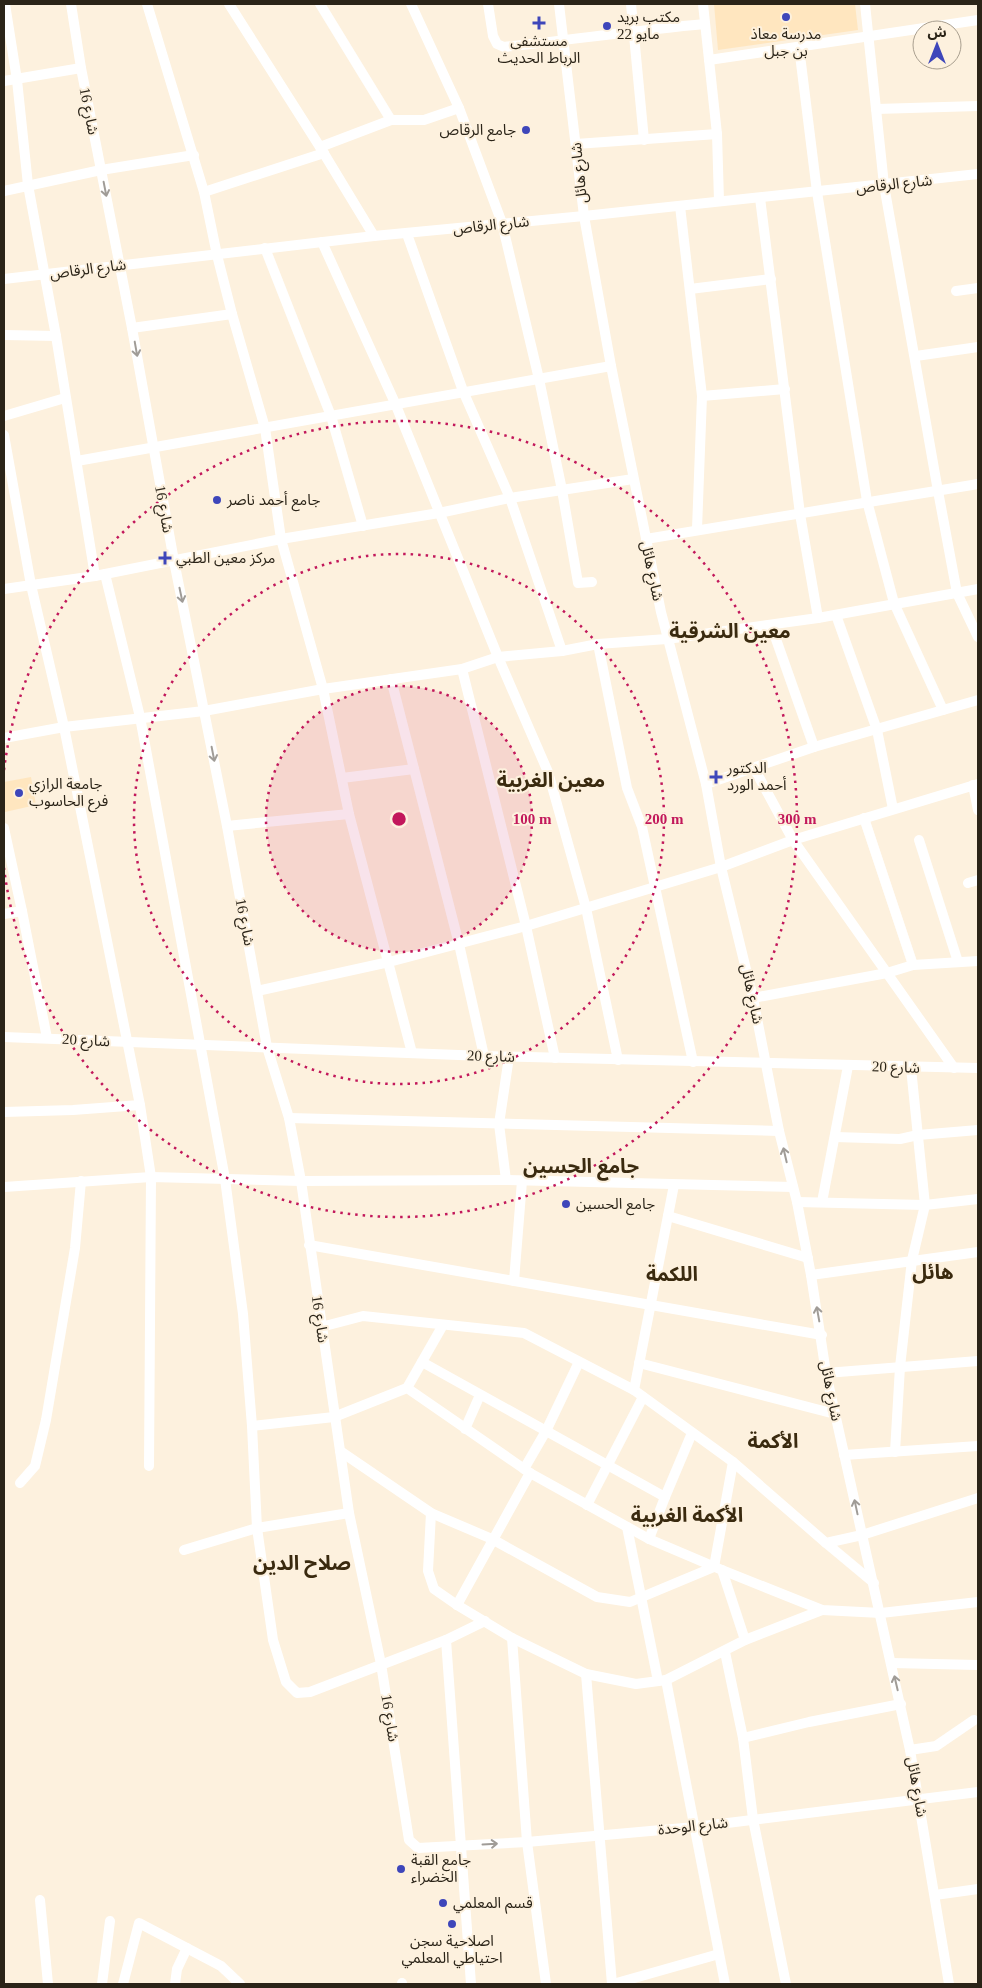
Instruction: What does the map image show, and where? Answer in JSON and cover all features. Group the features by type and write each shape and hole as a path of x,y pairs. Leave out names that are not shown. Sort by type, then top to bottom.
{"street":[{"path":"5,4 28,185 56,336 95,576"},
{"name":"شارع 16","path":"71,4 81,68 132,328 174,561 227,826 267,1047 289,1118 349,1513 381,1664 408,1840"},
{"path":"147,4 194,155 232,314 265,428 281,539 323,689 349,814 412,1053"},
{"path":"229,4 374,236"},
{"path":"320,4 391,120"},
{"path":"411,4 459,108 502,223 539,379 562,490 578,583 592,582"},
{"path":"488,4 493,36 497,44 504,47 563,41 634,30 705,24"},
{"name":"شارع هائل","path":"559,4 584,216 611,366 668,639 706,784 721,867 753,998 779,1131 797,1202 822,1335 826,1373 910,1750 949,1984"},
{"path":"631,4 644,140"},
{"path":"703,4 717,134 719,201"},
{"path":"865,4 870,36 884,185 916,356 938,491 957,592 978,637"},
{"path":"709,60 978,20"},
{"path":"799,47 817,192 868,501 894,603 943,710"},
{"path":"4,81 81,68"},
{"path":"876,109 978,106"},
{"path":"204,192 322,150 391,120 424,120 459,108"},
{"path":"576,144 717,134"},
{"path":"4,191 101,170 194,155"},
{"name":"شارع الرقاص","path":"4,279 374,236 760,198 978,174"},
{"path":"760,198 800,514 818,618"},
{"path":"680,206 702,396 697,529"},
{"path":"407,234 463,391 510,498 562,651"},
{"path":"322,242 395,403 498,657 548,772 586,908 618,1060"},
{"path":"266,248 331,416 362,526"},
{"path":"690,289 771,279"},
{"path":"956,291 978,288"},
{"path":"132,328 232,314"},
{"path":"4,335 56,336"},
{"path":"916,356 978,347"},
{"path":"77,461 611,366"},
{"path":"702,396 785,389"},
{"path":"4,416 65,398"},
{"path":"4,435 31,585 64,727 140,1105 151,1177 149,1466"},
{"path":"4,589 95,576 281,539 439,513 510,498 634,479"},
{"path":"646,539 697,529 978,484"},
{"path":"105,574 140,717 225,1179 243,1314 252,1426 257,1528 273,1640 286,1682 297,1693 310,1692 446,1640 485,1621"},
{"path":"4,738 64,727 204,711 323,689 462,669 498,657 562,651 598,644 668,639 771,625 978,589"},
{"path":"836,615 877,730 893,809"},
{"path":"771,625 814,747"},
{"path":"598,644 627,788 642,827 693,1062"},
{"path":"462,669 526,926 556,1058"},
{"path":"391,679 459,944 484,1056"},
{"path":"706,784 814,747 978,700"},
{"path":"754,768 794,840 954,1068"},
{"path":"342,778 414,769"},
{"path":"258,991 389,962 526,926 721,867 794,840 975,784 978,810"},
{"path":"227,826 349,814"},
{"path":"864,818 913,965"},
{"path":"4,828 47,1038"},
{"path":"919,840 958,962"},
{"path":"968,884 978,880"},
{"path":"4,914 22,911"},
{"path":"753,998 887,973 913,965 978,961"},
{"name":"شارع 20","path":"4,1037 509,1057 911,1068 978,1068"},
{"path":"506,1180 499,1124 509,1057"},
{"path":"822,1202 848,1066"},
{"path":"894,1452 900,1367 912,1260 926,1205 911,1068"},
{"path":"4,1112 73,1110 140,1105"},
{"path":"289,1118 779,1131"},
{"path":"834,1137 900,1138 978,1130"},
{"path":"4,1187 151,1177 300,1181 506,1180 793,1188"},
{"path":"20,1483 35,1466 46,1420 75,1248 82,1181"},
{"path":"514,1281 522,1181"},
{"path":"634,1390 674,1185"},
{"path":"797,1202 926,1205 978,1199"},
{"path":"668,1216 808,1258"},
{"path":"309,1245 822,1335"},
{"path":"811,1274 978,1252"},
{"path":"321,1327 363,1316 524,1333 634,1390 733,1462 874,1583"},
{"path":"252,1426 334,1418 406,1388 443,1325"},
{"path":"826,1373 978,1361"},
{"path":"422,1362 665,1497"},
{"path":"457,1605 527,1471 579,1362"},
{"path":"639,1362 835,1414"},
{"path":"406,1388 527,1471 649,1539 822,1610 881,1613 977,1605"},
{"path":"465,1429 480,1395"},
{"path":"587,1504 643,1397"},
{"path":"649,1539 692,1433"},
{"path":"844,1455 978,1446"},
{"path":"340,1451 431,1513 492,1539 597,1597 630,1602 718,1568"},
{"path":"733,1462 718,1568 745,1640"},
{"path":"826,1543 862,1535 978,1498"},
{"path":"184,1550 257,1528 349,1513"},
{"path":"431,1513 428,1571 434,1589 512,1638 586,1674 636,1684 662,1680 725,1652 745,1640 822,1610"},
{"path":"627,1527 640,1597 662,1680 695,1827 725,1984"},
{"path":"512,1638 527,1842 546,1984"},
{"path":"446,1640 471,1984"},
{"path":"725,1652 744,1738 753,1819 786,1984"},
{"path":"892,1663 978,1665"},
{"path":"586,1674 612,1984 719,1954"},
{"path":"744,1738 901,1704"},
{"path":"910,1750 936,1746 974,1720"},
{"name":"شارع الوحدة","path":"408,1840 418,1848 600,1836 695,1827 978,1792"},
{"path":"935,1895 978,1889"},
{"path":"40,1900 48,1984"},
{"path":"102,1984 110,1921"},
{"path":"123,1984 139,1923 221,1966 240,1984"},
{"path":"175,1984 177,1969 187,1948"}],"shaded area":[{"name":"مدرسة معاذ بن جبل","path":"714,4 855,4 858,30 718,50"},
{"name":"جامعة الرازي فرع الحاسوب","path":"31,777 36,805 5,812 4,782"}],"place":[{"name":"مدرسة معاذ بن جبل","path":"786,17"},
{"name":"مستشفى الرباط الحديث","path":"539,23"},
{"name":"مكتب بريد 22 مايو","path":"607,26"},
{"name":"جامع الرقاص","path":"526,130"},
{"name":"جامع أحمد ناصر","path":"217,500"},
{"name":"مركز معين الطبي","path":"165,558"},
{"name":"الدكتور أحمد الورد","path":"716,777"},
{"name":"جامعة الرازي فرع الحاسوب","path":"19,793"},
{"name":"جامع الحسين","path":"566,1204"},
{"name":"جامع القبة الخضراء","path":"401,1869"},
{"name":"قسم المعلمي","path":"443,1903"},
{"name":"اصلاحية سجن احتياطي المعلمي","path":"452,1924"}],"district":[{"name":"معين الشرقية","path":"730,631"},
{"name":"معين الغربية","path":"551,780"},
{"name":"جامع الحسين","path":"581,1166"},
{"name":"هائل","path":"933,1272"},
{"name":"اللكمة","path":"672,1274"},
{"name":"الأكمة","path":"773,1441"},
{"name":"الأكمة الغربية","path":"687,1515"},
{"name":"صلاح الدين","path":"302,1563"}]}
